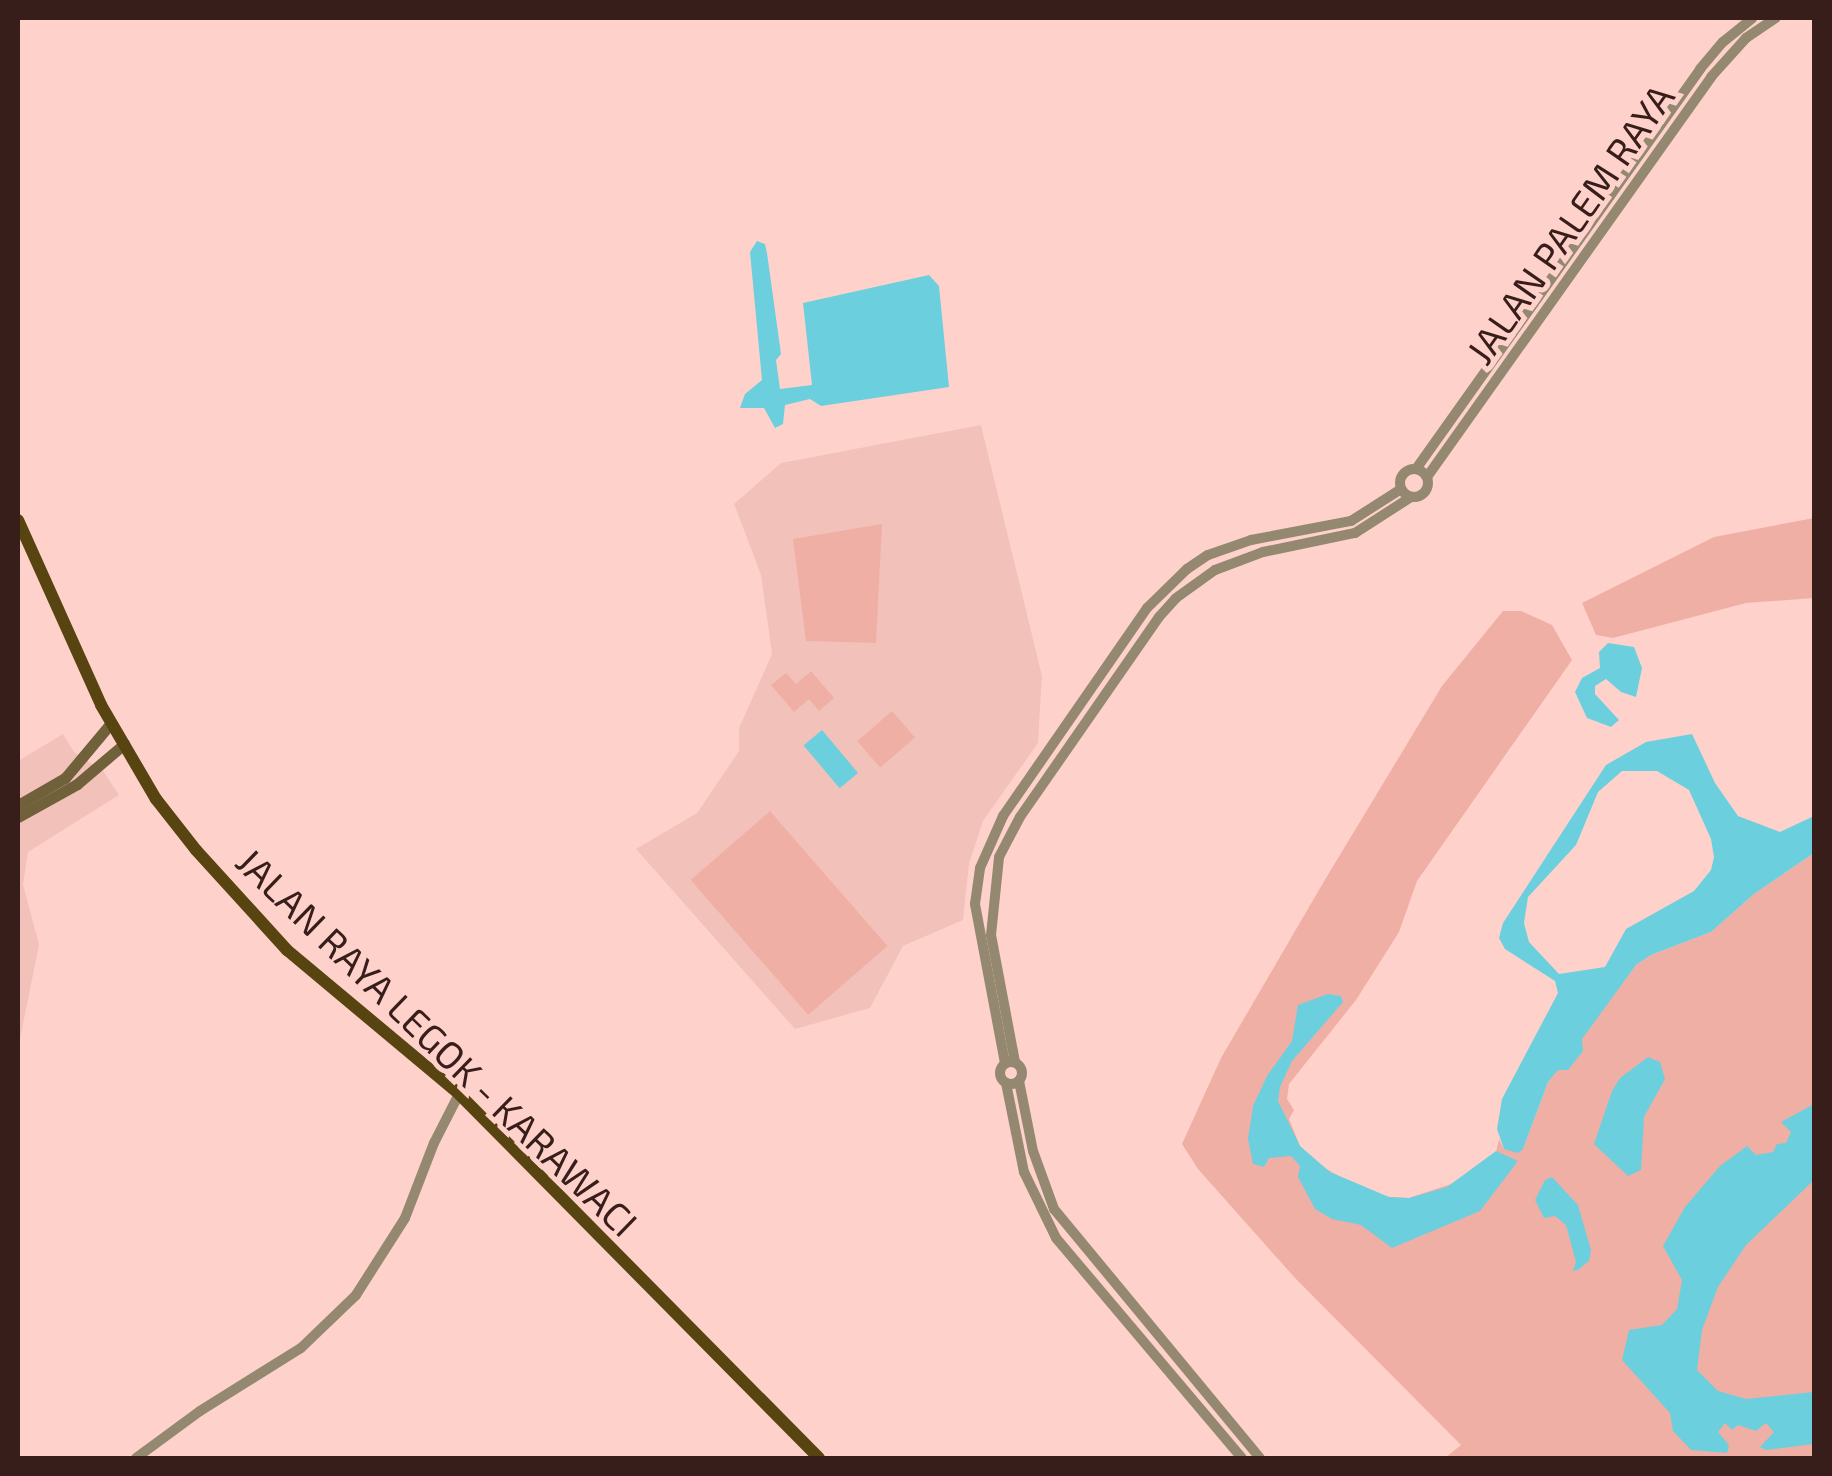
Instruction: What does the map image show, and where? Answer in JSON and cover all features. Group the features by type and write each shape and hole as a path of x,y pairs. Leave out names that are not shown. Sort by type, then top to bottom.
{"main road":[{"name":"JALAN RAYA LEGOK - KARAWACI","path":"18,520 85,676 156,799 188,840 287,950 459,1094 819,1458"},
{"path":"18,805 73,778 111,722"},
{"path":"18,818 124,744"}],"street":[{"name":"JALAN PALEM RAYA","path":"1753,18 1723,42 1700,69 1416,470 1403,475 1406,493 1424,494 1427,478 1711,77 1746,38 1776,18"},
{"path":"1416,470 1427,478"},
{"path":"1010,1063 976,904 980,868 1003,816 1147,608 1186,569 1208,556 1252,540 1351,521 1406,493"},
{"path":"1010,1063 1022,1068 1020,1081 1032,1151 1054,1209 1260,1458"},
{"path":"1010,1063 1000,1072 1006,1083 1024,1172 1056,1238 1242,1458"},
{"path":"1006,1083 1020,1081"},
{"path":"136,1458 200,1411 301,1348 356,1295 398,1232 434,1143 459,1094"}],"shaded area":[{"path":"981,425 1042,676 1038,743 983,821 969,864 963,920 903,946 870,1008 795,1029 636,849 697,813 739,751 739,728 772,654 761,575 734,504 781,463"},
{"path":"1814,518 1814,598 1746,603 1613,638 1596,635 1582,603 1714,537"},
{"path":"882,524 876,643 806,641 793,539"},
{"path":"1503,611 1521,611 1552,625 1572,660 1417,881 1399,932 1356,1000 1289,1084 1287,1099 1294,1110 1289,1119 1300,1146 1313,1161 1359,1188 1409,1198 1460,1181 1496,1152 1499,1139 1504,1149 1523,1149 1548,1082 1636,965 1651,955 1711,932 1754,894 1814,853 1814,1458 1445,1458 1461,1445 1295,1278 1198,1169 1182,1144 1221,1058 1323,883 1442,686"},
{"path":"811,671 834,698 819,711 809,699 794,712 771,685 786,673 796,684"},
{"path":"892,711 915,737 880,768 857,741"},
{"path":"63,734 74,752 103,771 119,795 28,852 23,884 39,945 18,1049 18,761"},
{"path":"770,811 887,946 808,1015 691,880"}],"water":[{"path":"757,241 765,244 767,253 781,354 776,360 780,389 812,385 803,303 929,275 939,286 949,387 821,406 810,399 785,405 783,424 775,428 764,408 740,408 745,394 762,380 750,252"},
{"path":"1608,643 1634,647 1642,668 1636,697 1621,692 1606,679 1595,686 1595,694 1619,720 1611,727 1587,718 1575,692 1582,678 1600,668 1599,652"},
{"path":"822,730 858,773 840,788 804,745"},
{"path":"1692,734 1715,783 1738,816 1780,832 1814,816 1814,853 1754,894 1711,932 1651,955 1636,965 1582,1039 1583,1051 1568,1070 1558,1070 1548,1082 1523,1149 1518,1153 1504,1149 1497,1129 1502,1099 1558,993 1555,981 1505,949 1499,938 1503,923 1606,765 1646,742","holes":["1622,771 1657,771 1689,790 1711,839 1711,870 1694,891 1626,929 1605,967 1559,974 1529,942 1524,923 1528,897 1576,845 1598,792"]},
{"path":"1328,994 1341,996 1343,1002 1292,1061 1280,1087 1278,1101 1300,1146 1330,1172 1389,1197 1409,1198 1447,1187 1496,1151 1518,1161 1480,1211 1392,1248 1361,1225 1332,1219 1315,1209 1298,1177 1300,1166 1291,1156 1269,1158 1264,1167 1253,1164 1248,1139 1253,1106 1267,1076 1292,1041 1298,1005"},
{"path":"1648,1057 1660,1062 1665,1079 1644,1117 1641,1170 1628,1176 1594,1144 1620,1078"},
{"path":"1814,1104 1814,1180 1746,1245 1718,1287 1702,1330 1697,1370 1718,1391 1746,1399 1814,1392 1814,1444 1766,1450 1760,1447 1774,1432 1766,1423 1756,1431 1738,1425 1732,1430 1725,1423 1718,1432 1729,1445 1727,1453 1691,1450 1673,1431 1670,1413 1622,1360 1629,1330 1662,1325 1677,1309 1682,1280 1663,1246 1685,1207 1720,1166 1747,1146 1756,1155 1773,1152 1777,1144 1786,1143 1791,1132 1781,1122"},
{"path":"1552,1177 1578,1205 1591,1250 1589,1261 1578,1270 1573,1271 1576,1262 1566,1225 1555,1216 1544,1218 1535,1200 1545,1180"}]}
